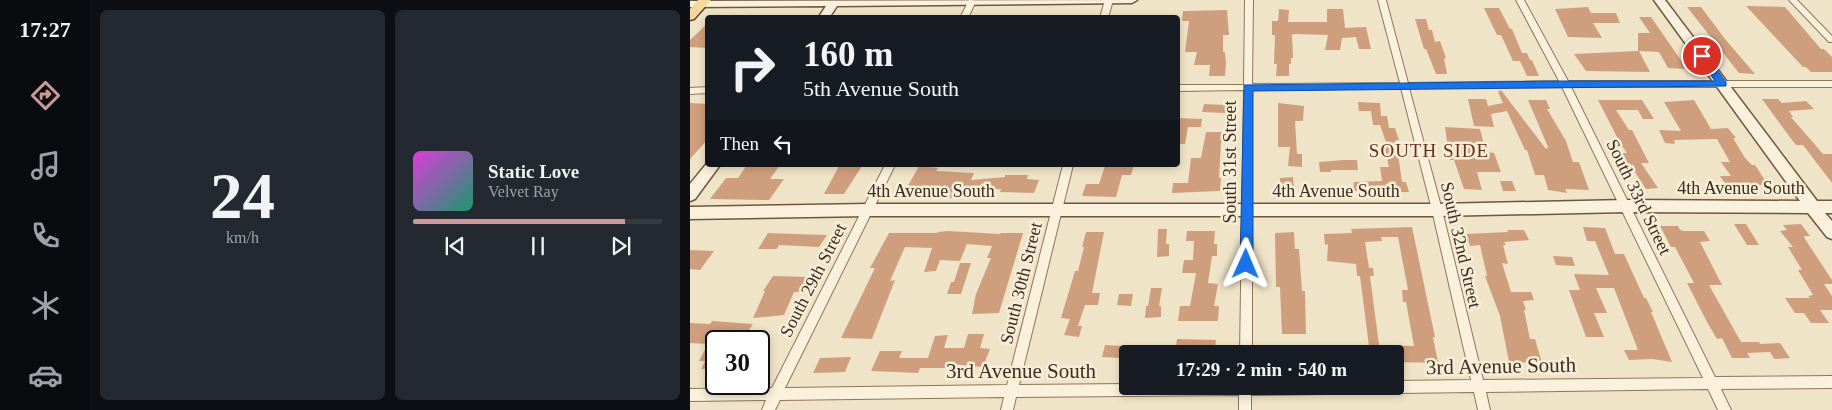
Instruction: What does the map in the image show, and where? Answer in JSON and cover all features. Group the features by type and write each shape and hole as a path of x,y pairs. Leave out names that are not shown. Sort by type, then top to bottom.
{"main road":[{"path":"690,16 699,3"}],"street":[{"path":"1105,15 1109,0"},
{"path":"699,3 1132,0"},
{"name":"South 31st Street","path":"1246,345 1249,0"},
{"name":"South 32nd Street","path":"1382,0 1437,210 1484,410"},
{"name":"South 33rd Street","path":"1520,0 1565,84 1725,410"},
{"path":"1659,0 1832,233"},
{"path":"1793,0 1832,40"},
{"path":"825,15 836,1"},
{"path":"965,15 972,1"},
{"path":"1180,88 1565,84 1832,84"},
{"path":"690,90 705,90"},
{"path":"690,195 711,167"},
{"name":"South 29th Street","path":"768,410 889,167"},
{"name":"South 30th Street","path":"1007,410 1068,167"},
{"name":"4th Avenue South","path":"690,213 868,210 1437,210 1626,206 1832,207"},
{"name":"3rd Avenue South","path":"1404,387 1832,382"},
{"name":"3rd Avenue South","path":"690,395 1119,389"},
{"path":"1245,395 1245,410"}],"building":[{"path":"1746,6 1785,7 1821,49 1824,49 1832,57 1832,72 1811,72 1806,67 1803,67"},
{"path":"1588,7 1591,13 1616,13 1620,23 1593,23 1602,38 1568,37 1555,9"},
{"path":"1687,7 1701,7 1755,74 1739,73"},
{"path":"1484,8 1499,8 1510,29 1512,29 1522,53 1527,53 1539,76 1527,76 1520,61 1513,61 1501,35 1497,35"},
{"path":"1279,9 1289,10 1288,22 1327,22 1327,9 1343,9 1345,28 1366,27 1371,49 1359,49 1356,37 1342,38 1340,50 1325,50 1328,35 1294,34 1292,35 1293,58 1291,58 1291,64 1289,64 1289,76 1276,76 1277,64 1274,64 1275,35 1272,35 1272,21 1278,21"},
{"path":"1227,10 1229,35 1223,35 1223,52 1225,52 1226,63 1225,76 1209,76 1210,65 1194,65 1197,52 1185,52 1189,21 1182,21 1183,11"},
{"path":"1639,17 1651,17 1687,69 1668,68 1659,52 1639,51 1650,72 1586,71 1574,54 1638,51 1638,33 1650,33"},
{"path":"1415,19 1426,19 1429,30 1432,30 1435,42 1440,41 1446,58 1444,58 1447,74 1436,74 1426,49 1424,49"},
{"path":"705,26 705,48 690,47 690,40"},
{"path":"1501,90 1546,149 1548,147 1528,100 1546,100 1550,109 1547,109 1566,141 1573,162 1579,162 1589,190 1565,189 1567,193 1548,190 1544,175 1535,175 1527,150 1525,150 1507,111 1491,114 1494,127 1474,126 1468,99 1486,99 1488,106 1503,103 1498,92"},
{"path":"1762,99 1778,99 1782,103 1806,101 1814,109 1789,111 1793,117 1791,117 1823,154 1832,154 1832,183 1803,145 1796,145"},
{"path":"1598,100 1642,100 1654,119 1643,119 1638,110 1616,110 1629,130 1632,130 1649,163 1641,163 1658,188 1646,189 1629,163 1627,163 1622,153 1627,153"},
{"path":"1694,100 1711,129 1728,128 1736,138 1733,138 1745,158 1752,165 1755,165 1768,185 1726,185 1720,176 1731,176 1721,162 1730,162 1717,139 1674,140 1675,144 1665,143 1659,130 1681,131 1664,102"},
{"path":"1358,102 1380,103 1381,116 1387,116 1389,128 1395,128 1399,140 1396,140 1402,182 1406,182 1409,192 1399,192 1398,188 1353,191 1354,182 1382,181 1380,167 1389,167 1384,145 1387,145 1380,125 1373,125 1371,111 1359,111"},
{"path":"690,103 705,104 705,142 690,159"},
{"path":"1278,103 1304,106 1303,121 1295,121 1297,154 1302,154 1302,167 1288,166 1290,147 1278,147"},
{"path":"1204,104 1226,105 1225,113 1202,112"},
{"path":"1180,118 1202,119 1201,127 1188,127 1185,144 1180,144"},
{"path":"1445,127 1480,129 1486,152 1494,153 1501,172 1477,172 1482,190 1464,189 1454,160 1450,160"},
{"path":"1206,132 1226,132 1225,142 1221,142 1220,191 1172,193 1173,183 1188,183 1191,158 1201,158"},
{"path":"1357,160 1358,170 1320,172 1319,162"},
{"path":"746,167 779,167 770,179 784,179 769,200 710,199 726,178 738,178"},
{"path":"838,167 861,167 844,194 824,194"},
{"path":"918,167 938,168 936,171 974,173 971,180 1005,177 1005,175 1028,175 1027,179 1039,180 1034,193 1000,192 1001,189 965,191 962,198 948,198 951,193 905,191"},
{"path":"1105,167 1133,167 1131,175 1122,175 1116,197 1082,196 1086,184 1099,184"},
{"path":"1293,177 1294,189 1280,189 1280,178"},
{"path":"1500,181 1512,181 1516,191 1503,191"},
{"path":"1734,224 1746,224 1759,245 1747,245"},
{"path":"1801,224 1810,236 1804,236 1805,239 1832,280 1832,284 1824,284 1832,296 1832,310 1820,310 1829,323 1811,323 1804,313 1795,313 1785,298 1810,298 1808,296 1813,295 1798,270 1802,270 1788,247 1793,247 1780,231 1787,230 1783,225"},
{"path":"1660,226 1678,226 1680,230 1684,231 1704,231 1710,241 1700,242 1722,285 1709,285 1741,342 1759,342 1760,344 1780,343 1790,358 1774,359 1770,352 1747,353 1750,358 1732,358 1722,338 1717,339 1707,322 1687,283 1694,283 1675,247 1671,247"},
{"path":"1412,227 1435,337 1433,337 1438,363 1404,362 1404,346 1414,346 1406,302 1403,302 1402,290 1408,290 1398,237 1381,237 1382,241 1365,242 1369,268 1373,268 1374,276 1370,276 1379,345 1369,345 1360,276 1357,276 1356,264 1327,261 1328,244 1325,245 1324,234 1352,233 1351,229"},
{"path":"1583,227 1605,228 1615,254 1624,254 1644,298 1646,298 1653,312 1651,312 1672,362 1652,359 1629,360 1624,350 1638,350 1614,288 1596,288 1607,313 1594,313 1604,337 1586,337 1569,290 1580,290 1574,274 1609,275 1595,241 1587,241"},
{"path":"1158,229 1167,229 1166,244 1169,244 1169,256 1157,257"},
{"path":"1507,230 1524,230 1529,240 1504,242 1506,245 1503,245 1508,264 1502,263 1511,292 1531,292 1534,300 1523,301 1526,310 1524,310 1530,339 1535,339 1542,363 1509,362 1500,316 1485,276 1487,276 1480,245 1470,246 1466,234 1508,232"},
{"path":"948,231 1000,234 1023,233 999,313 972,314 976,294 991,258 987,258 992,246 967,244 960,261 940,260 936,271 924,272 932,248 905,247 890,281 895,280 872,339 841,338 875,268 870,268 889,233 937,233"},
{"path":"1187,231 1215,231 1214,244 1217,244 1217,256 1212,256 1208,283 1218,284 1214,306 1219,306 1218,321 1178,321 1180,306 1190,306 1196,273 1182,273 1184,260 1193,260 1194,241 1186,241"},
{"path":"1086,232 1104,232 1092,293 1100,293 1098,305 1085,305 1078,326 1082,326 1079,337 1064,335 1070,319 1061,318 1075,271 1078,271"},
{"path":"1294,232 1295,249 1299,249 1302,291 1305,291 1306,334 1282,334 1280,287 1276,287 1275,233"},
{"path":"768,233 827,235 819,247 779,245 777,249 758,249"},
{"path":"690,250 714,251 700,270 690,269"},
{"path":"1553,256 1572,257 1575,266 1556,265"},
{"path":"960,263 971,263 961,294 947,294 951,282 954,282"},
{"path":"773,276 810,277 801,292 794,292 784,315 753,318 765,291 763,291"},
{"path":"1151,288 1162,288 1159,306 1161,306 1161,317 1145,318"},
{"path":"1119,294 1133,294 1131,306 1117,305"},
{"path":"712,321 753,324 749,330 705,330 705,344 690,343 690,323 710,324"},
{"path":"968,334 984,334 980,348 990,349 983,367 951,364 950,368 920,368 918,373 871,371 880,351 902,351 899,358 928,358 935,336 948,335 944,348 964,348"},
{"path":"1177,339 1216,340 1215,345 1176,345"},
{"path":"1105,345 1119,346 1119,358 1102,357"},
{"path":"705,350 705,361 699,361"},
{"path":"851,357 845,372 813,373 820,358"}],"district":[{"name":"SOUTH SIDE","path":"1429,150"}],"route":[{"path":"1246,264 1248,88 1723,84 1702,56"}]}
